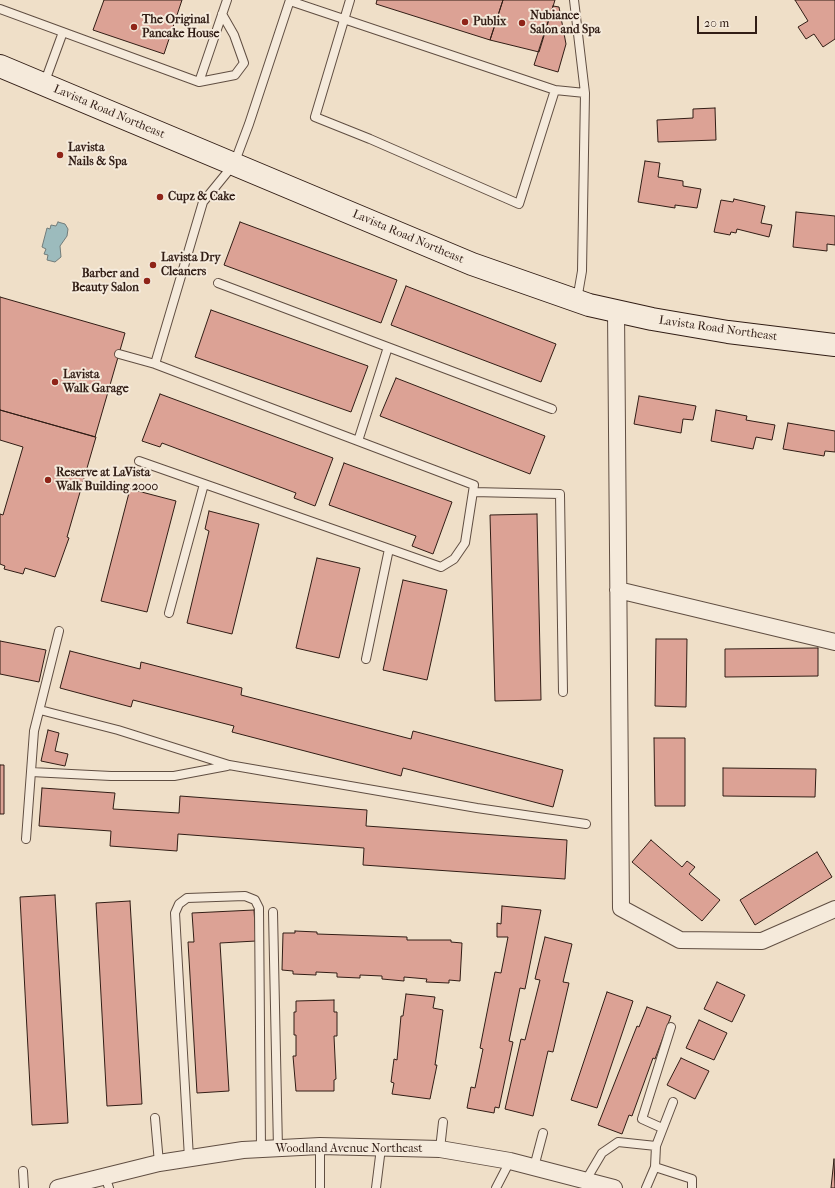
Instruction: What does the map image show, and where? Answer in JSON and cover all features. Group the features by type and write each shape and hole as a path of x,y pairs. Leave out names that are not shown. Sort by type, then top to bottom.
{"main road":[{"name":"Lavista Road Northeast","path":"0,66 472,264 577,301 652,319 728,332 835,345"}],"street":[{"path":"616,311 621,908 680,940 762,941 835,909"},
{"path":"618,590 835,642"},
{"name":"Woodland Avenue Northeast","path":"58,1188 107,1182 159,1163 189,1158 262,1149 320,1146 440,1149 510,1161 614,1188"}],"lane":[{"path":"199,82 227,0"},
{"path":"155,364 202,202 234,164 249,124 290,0 555,90 585,93"},
{"path":"350,0 314,117 370,139 519,204 555,90"},
{"path":"574,0 585,93 582,271 577,301"},
{"path":"0,9 199,82 235,75 244,63 234,35 222,14"},
{"path":"44,84 63,32"},
{"path":"218,283 552,409"},
{"path":"358,441 388,347"},
{"path":"119,354 155,364 474,485 465,543 454,559 441,567 139,461"},
{"path":"169,613 204,484"},
{"path":"473,492 560,494 563,692"},
{"path":"366,659 389,549"},
{"path":"26,839 34,731 59,631"},
{"path":"40,710 118,730 229,765 477,808 586,824"},
{"path":"31,772 111,776 174,776 229,765"},
{"path":"189,1158 175,913 179,904 187,898 245,896 255,900 259,908 262,1149"},
{"path":"273,912 278,1149"},
{"path":"662,1128 642,1119 672,1028"},
{"path":"646,1188 655,1167 656,1146 673,1102"},
{"path":"155,1118 159,1163"},
{"path":"440,1149 443,1122"},
{"path":"534,1167 543,1133"},
{"path":"586,1180 602,1153 618,1142 656,1146"},
{"path":"320,1146 320,1188"},
{"path":"376,1188 381,1148"},
{"path":"496,1188 510,1161"},
{"path":"655,1167 692,1179 692,1188"},
{"path":"24,1171 24,1188"}],"water":[{"path":"58,222 65,224 68,229 67,236 60,246 61,257 55,262 47,260 48,255 44,254 46,249 42,247 47,228 50,229 51,225 56,226"}],"building":[{"name":"The Original Pancake House","path":"104,0 182,0 164,54 93,30"},
{"name":"Publix","path":"377,0 503,0 490,40 376,4"},
{"name":"Nubiance Salon and Spa","path":"503,0 555,0 539,52 490,40"},
{"path":"795,0 835,0 835,39 823,47 814,34 806,39 798,27 808,21"},
{"path":"553,6 559,7 566,44 558,72 534,65"},
{"path":"715,108 716,140 658,142 657,120 693,118 693,109"},
{"path":"645,161 660,163 658,177 683,181 683,186 701,189 697,208 675,205 675,208 638,202"},
{"path":"734,199 765,206 761,223 772,225 769,237 737,229 736,233 731,232 730,235 714,232 721,200 733,202"},
{"path":"796,212 835,216 835,245 827,244 827,251 793,247"},
{"path":"240,222 397,280 381,323 224,265"},
{"path":"406,286 556,344 541,382 391,325"},
{"name":"Lavista Walk Garage","path":"0,297 125,333 95,437 0,410"},
{"path":"211,310 368,366 351,412 195,357"},
{"path":"396,378 545,436 530,474 380,416"},
{"path":"160,394 333,458 315,506 294,498 296,493 162,443 160,447 142,441"},
{"path":"639,396 696,406 693,420 683,419 681,433 634,424"},
{"name":"Reserve at LaVista Walk Building 2000","path":"0,410 96,437 67,537 69,538 55,577 25,568 23,574 4,569 5,566 0,564 0,514 3,515 23,447 0,440"},
{"path":"716,410 747,416 746,420 775,425 772,440 756,437 753,449 711,441"},
{"path":"788,423 835,431 835,452 825,451 824,456 783,449"},
{"path":"344,463 452,502 433,554 412,546 416,536 329,505"},
{"path":"130,489 176,501 147,612 101,601"},
{"path":"209,511 259,524 232,634 187,623 209,531 205,529"},
{"path":"537,514 541,700 495,701 490,515"},
{"path":"317,558 360,568 339,658 296,648"},
{"path":"403,580 447,590 427,680 383,670"},
{"path":"656,639 687,639 686,707 655,706"},
{"path":"0,641 46,650 39,682 0,674"},
{"path":"818,648 818,676 725,677 725,649"},
{"path":"70,651 140,669 141,662 242,688 241,695 411,739 413,731 563,770 553,807 403,768 401,776 232,732 234,726 133,700 131,707 60,688"},
{"path":"48,730 59,733 55,751 68,754 65,766 41,761"},
{"path":"654,738 685,738 685,806 655,806"},
{"path":"0,765 4,765 4,814 0,814"},
{"path":"723,768 816,769 815,797 723,796"},
{"path":"42,788 115,793 113,809 179,813 180,796 367,810 366,826 567,840 565,879 363,865 364,848 178,834 177,851 110,846 111,831 39,826"},
{"path":"651,840 682,867 687,861 695,867 689,874 720,900 702,921 632,862"},
{"path":"817,852 832,877 755,925 740,900"},
{"path":"55,895 68,1123 32,1125 20,897"},
{"path":"130,901 142,1104 107,1106 96,903"},
{"path":"502,906 541,910 525,989 520,988 509,1041 513,1042 499,1108 495,1107 494,1113 467,1108 471,1087 475,1088 483,1049 480,1048 495,972 501,973 508,937 497,937 497,923 501,924"},
{"path":"254,910 256,941 220,943 229,1091 197,1093 188,942 194,942 192,913"},
{"path":"295,931 317,932 317,934 407,937 407,940 451,940 451,942 462,943 460,981 449,980 449,983 426,982 427,979 404,977 404,981 382,979 382,976 360,975 360,978 337,977 337,973 316,972 316,975 293,974 293,971 282,970 283,933 295,933"},
{"path":"545,937 572,944 563,982 569,983 553,1052 548,1051 533,1116 505,1109 521,1039 525,1040 540,980 535,979"},
{"path":"717,982 745,995 732,1022 704,1009"},
{"path":"607,992 633,1001 597,1108 571,1100"},
{"path":"406,994 435,997 433,1008 443,1010 435,1065 437,1065 430,1099 392,1094 394,1083 391,1082 394,1059 397,1060 401,1016 403,1016"},
{"path":"334,1000 334,1012 337,1012 337,1036 334,1036 336,1079 334,1080 334,1091 296,1091 293,1056 296,1056 294,1012 296,1012 296,1001"},
{"path":"647,1007 671,1016 655,1059 653,1058 632,1116 629,1115 622,1134 598,1125 637,1026 639,1027"},
{"path":"699,1020 727,1033 714,1060 686,1048"},
{"path":"681,1058 709,1071 695,1099 667,1085"},
{"path":"834,1159 835,1188 831,1188"}],"place":[{"name":"Publix","path":"465,22"},
{"name":"Nubiance Salon and Spa","path":"522,23"},
{"name":"The Original Pancake House","path":"134,27"},
{"name":"Lavista Nails & Spa","path":"60,155"},
{"name":"Cupz & Cake","path":"160,197"},
{"name":"Lavista Dry Cleaners","path":"153,265"},
{"name":"Barber and Beauty Salon","path":"147,281"},
{"name":"Lavista Walk Garage","path":"55,382"},
{"name":"Reserve at LaVista Walk Building 2000","path":"48,480"}]}
